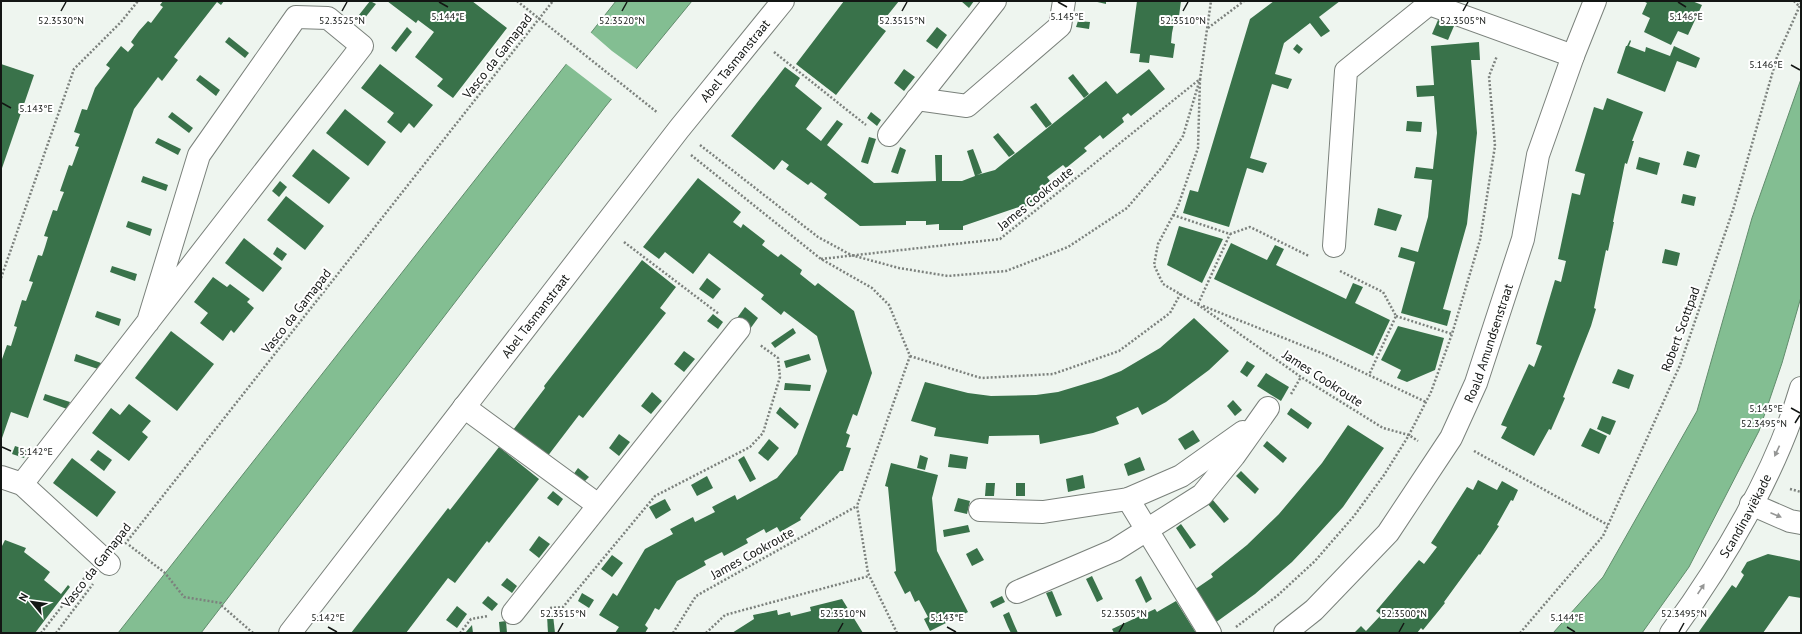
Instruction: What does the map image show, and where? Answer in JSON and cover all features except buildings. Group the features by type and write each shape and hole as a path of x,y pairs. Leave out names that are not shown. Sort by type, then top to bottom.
{"street":[{"name":"Abel Tasmanstraat","path":"290,633 675,134 783,1"},
{"path":"889,135 995,1"},
{"path":"917,99 967,106 1060,26 1064,1"},
{"name":"Roald Amundsenstraat","path":"1285,633 1314,610 1388,533 1445,446 1476,383 1523,239 1538,155 1573,56 1595,1"},
{"path":"1334,246 1346,71 1429,4 1573,56"},
{"path":"22,484 148,322 362,46 328,18 296,17 199,155 148,322"},
{"path":"513,613 739,329"},
{"name":"Scandinaviëkade","path":"1671,633 1732,540 1751,504 1792,417 1801,388"},
{"path":"464,407 598,505"},
{"path":"980,510 1043,512 1128,499 1181,476 1238,437 1268,408 1234,456 1202,495 1115,550 1017,592"},
{"path":"1,477 22,484 105,560"},
{"path":"1128,499 1210,633"},
{"path":"1751,504 1790,521 1801,523"}],"path":[{"path":"1,278 74,69 120,22 138,1"},
{"path":"517,1 658,113"},
{"name":"Vasco da Gamapad","path":"56,633 105,560 126,543 553,1"},
{"name":"James Cookroute","path":"1211,1 1200,79 1198,148 1178,206 1158,244 1154,265 1163,284 1197,304 1301,377 1383,428 1445,446 1608,525"},
{"path":"1207,28 1244,1"},
{"path":"1794,1 1799,6"},
{"name":"Robert Scottpad","path":"1520,633 1603,536 1680,365 1732,210 1777,57 1801,3"},
{"path":"1234,628 1277,596 1315,561 1354,516 1384,475 1409,435 1426,402 1452,334 1480,240 1495,146 1489,76 1506,32"},
{"path":"755,37 877,133 889,135"},
{"name":"James Cookroute","path":"675,134 818,237 851,255 900,268 948,276 1006,271 1068,247 1127,208 1164,165 1183,136 1200,79"},
{"name":"James Cookroute","path":"821,259 1000,239 1200,79"},
{"path":"675,134 821,259 872,288 889,305 910,356 857,506 869,576 897,633"},
{"path":"1172,215 1230,234 1250,227 1313,258"},
{"path":"1230,234 1197,304 1324,354 1426,402"},
{"path":"1334,268 1383,292 1396,316 1452,334"},
{"path":"910,356 981,378 1053,374 1119,351 1170,313 1181,294"},
{"path":"1369,375 1396,316"},
{"name":"James Cookroute","path":"673,633 696,596 857,506"},
{"path":"126,543 165,573 184,597 221,603 222,606 253,633"},
{"path":"41,633 105,560"},
{"path":"706,633 725,616 869,576"}],"shaded area":[{"path":"616,1 692,1 605,107 201,633 118,633"},
{"path":"1801,79 1801,297 1782,363 1759,431 1689,567 1642,633 1553,633 1603,577 1697,411 1752,218"}],"pier":[{"path":"589,31 612,51 638,70 613,100 565,63"}]}
